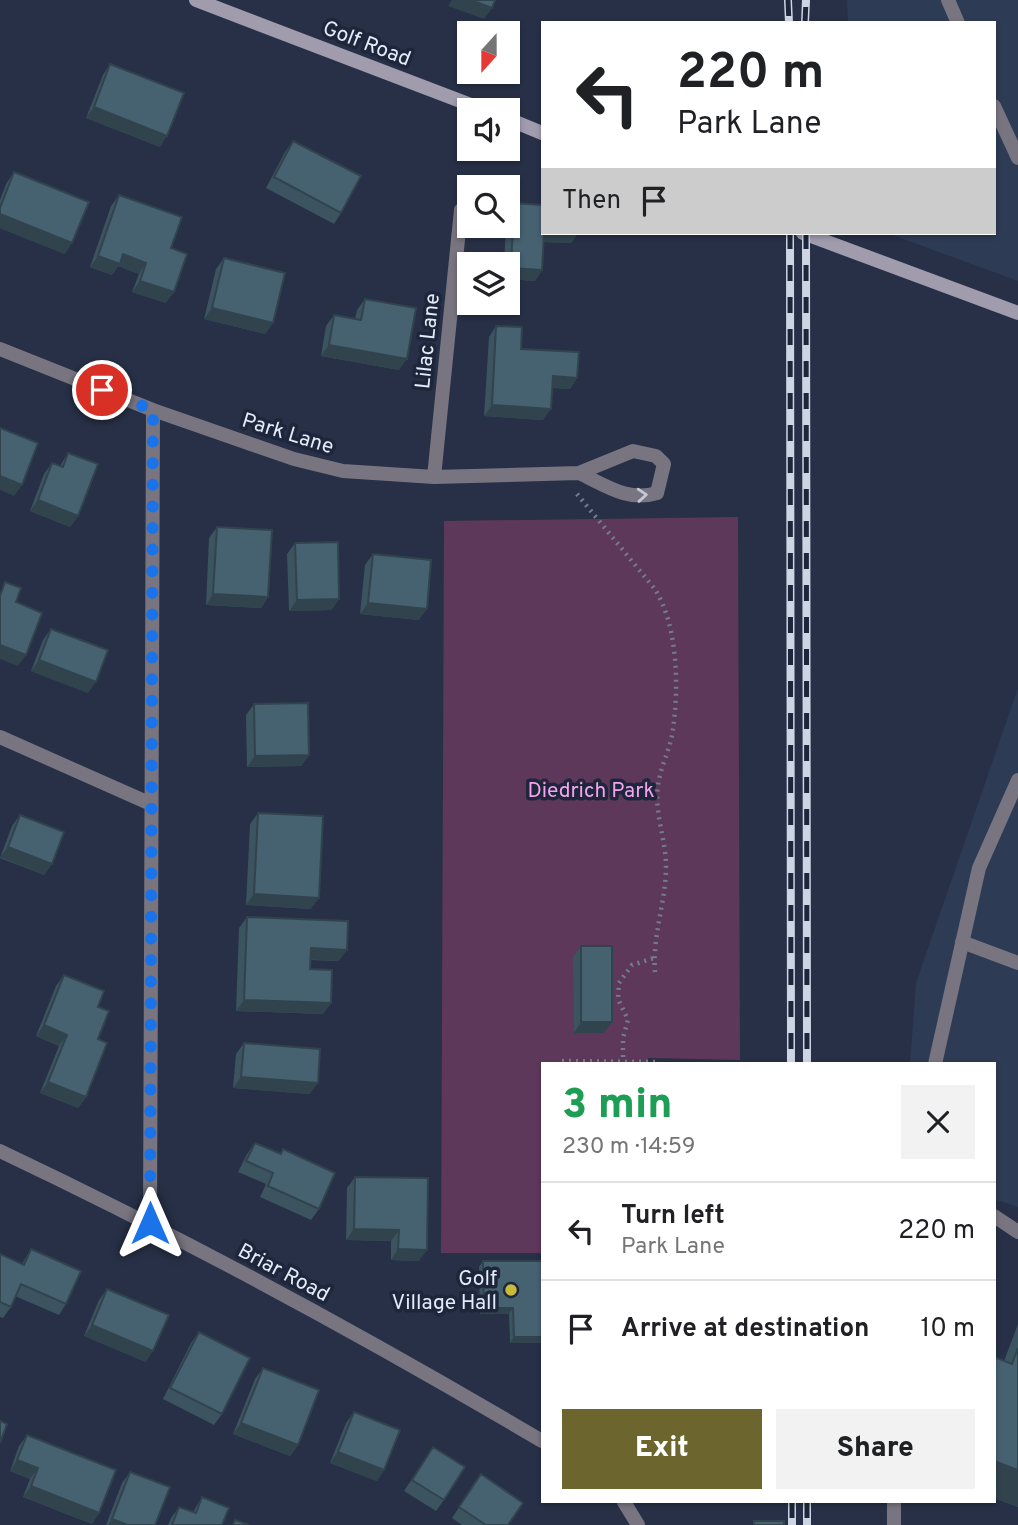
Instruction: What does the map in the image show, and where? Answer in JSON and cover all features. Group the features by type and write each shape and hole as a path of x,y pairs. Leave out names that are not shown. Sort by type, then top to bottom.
{"main road":[{"name":"Golf Road","path":"195,0 457,100"},
{"path":"520,124 541,133"},
{"path":"808,235 1018,313"}],"street":[{"path":"948,0 957,21"},
{"path":"996,110 1018,158"},
{"name":"Lilac Lane","path":"434,477 458,238"},
{"name":"Park Lane","path":"0,349 153,410 293,459 343,471 434,477 579,473 633,451 656,456 664,464 657,493 647,496 623,494 579,473"},
{"path":"150,1223 153,410"},
{"path":"0,737 151,804"},
{"path":"935,1062 979,868 1018,780"},
{"path":"962,942 1018,963"},
{"name":"Briar Road","path":"0,1152 150,1223 431,1375 541,1440"},
{"path":"996,1217 1018,1232"},
{"path":"625,1503 638,1525"},
{"path":"894,1503 894,1525"}],"path":[{"path":"558,473 641,570 663,602 671,633 673,731 657,787 657,807 666,864 654,958 655,972"},
{"path":"623,1062 623,1038 628,1020 618,999 620,983 632,965 654,958"},
{"path":"562,1061 592,1062"}],"shaded area":[{"path":"847,0 1018,0 1018,281 892,235 996,235 996,21 848,21"},
{"path":"1018,688 1018,1207 996,1200 996,1062 910,1062 916,983"}],"green space":[{"name":"Diedrich Park","path":"738,517 740,1060 648,1058 648,1062 541,1062 541,1253 441,1253 444,521"}],"building":[{"path":"471,0 495,0 492,8"},
{"path":"110,64 184,93 167,136 94,107"},
{"path":"293,141 361,176 341,213 274,177"},
{"path":"14,172 89,202 72,243 0,214"},
{"path":"119,195 182,217 171,248 187,254 174,292 140,281 146,263 123,254 120,264 98,256"},
{"path":"520,203 541,205 541,235 544,235 542,270 520,269 520,252 512,252 512,238 520,238"},
{"path":"224,258 285,273 273,323 212,308"},
{"path":"365,299 416,308 407,359 329,345 334,315 361,320"},
{"path":"496,326 522,327 521,349 579,352 577,378 553,376 551,409 492,405"},
{"path":"0,428 38,443 22,485 0,476"},
{"path":"68,453 98,464 78,516 38,500 52,463 63,467"},
{"path":"217,527 272,530 268,597 213,594"},
{"path":"338,542 339,599 297,600 295,543"},
{"path":"373,554 431,560 427,609 368,603"},
{"path":"5,582 21,588 16,602 42,613 26,655 0,645 0,596"},
{"path":"51,629 108,650 96,682 39,660"},
{"path":"308,703 309,755 255,756 254,704"},
{"path":"258,813 323,816 319,898 254,894"},
{"path":"20,815 64,832 52,864 8,847"},
{"path":"247,917 348,921 347,950 311,948 310,969 332,970 331,1003 244,1000"},
{"path":"581,946 612,946 612,1022 581,1022"},
{"path":"64,975 104,991 98,1007 109,1011 98,1039 107,1043 86,1097 48,1082 67,1035 44,1025"},
{"path":"244,1043 320,1049 318,1083 241,1077"},
{"path":"255,1143 281,1154 283,1149 335,1173 319,1209 268,1186 273,1173 246,1161"},
{"path":"355,1177 428,1178 427,1250 398,1249 399,1230 354,1229"},
{"path":"31,1249 81,1271 66,1304 21,1284 11,1307 0,1302 0,1254 24,1265"},
{"name":"Golf Village Hall","path":"483,1261 541,1261 541,1337 514,1337 513,1308 484,1308"},
{"path":"107,1289 169,1315 153,1351 92,1325"},
{"path":"199,1332 250,1358 222,1414 170,1388"},
{"path":"1018,1348 1018,1470 996,1462 996,1358 1012,1364"},
{"path":"263,1368 319,1390 298,1445 241,1423"},
{"path":"354,1412 400,1430 384,1470 338,1452"},
{"path":"0,1421 7,1424 0,1443"},
{"path":"27,1435 116,1470 99,1513 31,1486 38,1468 17,1460"},
{"path":"433,1447 465,1467 444,1500 412,1480"},
{"path":"130,1472 170,1487 155,1525 128,1525 112,1519"},
{"path":"481,1474 523,1503 508,1525 486,1525 459,1507"},
{"path":"202,1497 229,1508 222,1525 172,1525 179,1507 196,1513"},
{"path":"235,1520 249,1525 233,1525"},
{"path":"754,1521 784,1521 784,1525 754,1525"}],"railway":[{"path":"788,0 789,21"},
{"path":"805,21 806,0"},
{"path":"790,235 791,1062"},
{"path":"806,235 807,1062"},
{"path":"792,1503 792,1525"},
{"path":"807,1503 807,1525"}],"place":[{"name":"Golf Village Hall","path":"511,1290"}],"route":[{"path":"102,390 153,410 150,1223"}]}
